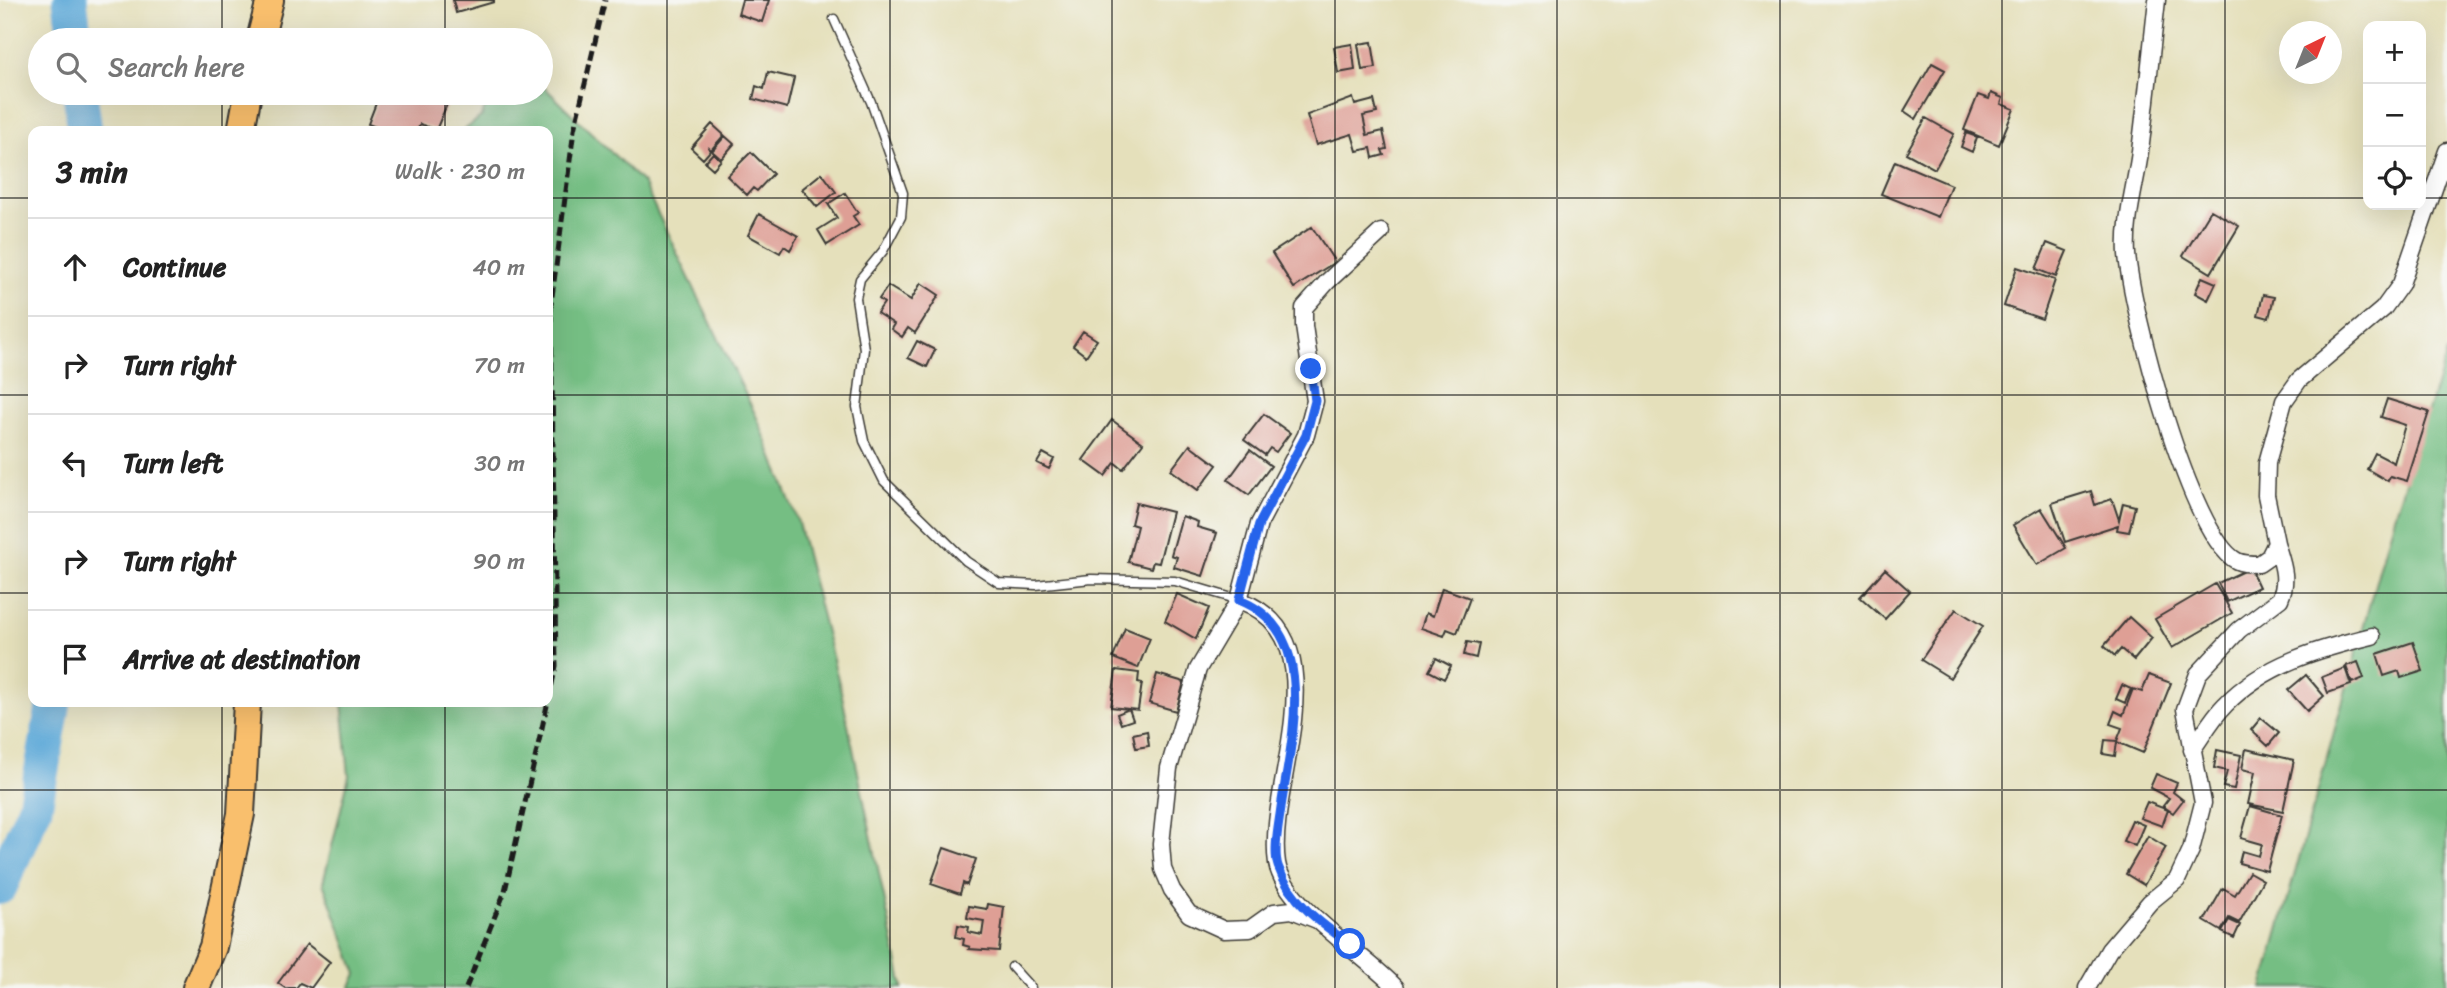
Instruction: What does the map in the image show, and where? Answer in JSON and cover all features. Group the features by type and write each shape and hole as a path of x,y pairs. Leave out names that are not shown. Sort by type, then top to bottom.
{"main road":[{"path":"263,28 270,0"},
{"path":"242,126 246,105"},
{"path":"196,988 213,947 242,814 247,707"}],"street":[{"path":"2157,0 2138,159 2128,217 2127,253 2132,294 2168,429 2205,518 2221,545 2237,561 2259,565 2269,557 2276,543"},
{"path":"2087,988 2109,950 2150,902 2177,880 2191,850 2203,803 2185,709 2198,674 2232,636 2280,599 2286,587 2266,495 2267,463 2284,401 2299,380 2383,309 2401,284 2447,151"},
{"path":"1317,920 1292,910 1275,912 1250,929 1224,930 1189,914 1172,890 1163,869 1161,844 1169,768 1181,719 1198,669 1239,600 1259,524 1306,435 1315,401 1304,327 1304,308 1326,282 1381,232"},
{"path":"1239,600 1257,607 1277,628 1291,659 1295,707 1278,829 1277,864 1291,891 1317,920 1377,967 1396,988"},
{"path":"2192,750 2225,705 2260,678 2311,651 2372,636"}],"lane":[{"path":"834,19 871,102 903,193 901,216 883,251 860,279 856,298 864,349 858,407 864,441 884,481 966,561 999,583 1036,585 1091,579 1175,581 1239,600"},
{"path":"1012,967 1031,988"}],"green space":[{"path":"553,96 643,183 758,420 797,519 841,691 903,988 350,988 357,974 323,883 349,776 342,707 553,707 553,126 469,126 482,116 486,105 553,105"},
{"path":"2447,352 2447,988 2263,988 2394,516"}],"building":[{"path":"453,0 494,0 494,2 456,13"},
{"path":"742,0 769,0 762,22 738,14"},
{"path":"1372,42 1376,68 1362,70 1358,44"},
{"path":"1352,44 1355,70 1338,73 1334,47"},
{"path":"1932,63 1945,70 1916,119 1904,111"},
{"path":"768,72 794,78 787,108 753,99 756,86 764,89"},
{"path":"1991,93 2003,98 2001,104 2014,109 1999,145 1964,130 1978,95 1989,99"},
{"path":"1353,98 1355,105 1374,100 1377,113 1363,116 1367,135 1383,131 1387,149 1382,150 1384,155 1373,158 1371,148 1357,151 1352,134 1316,145 1307,115"},
{"path":"375,105 447,105 438,126 368,124"},
{"path":"1926,118 1954,134 1935,169 1906,153"},
{"path":"712,124 724,135 711,150 708,147 710,151 703,159 691,148"},
{"path":"1966,133 1977,137 1972,152 1961,147"},
{"path":"725,136 734,144 721,159 712,151"},
{"path":"751,152 773,174 757,191 753,188 747,195 727,176"},
{"path":"713,153 721,160 713,169 705,162"},
{"path":"1895,161 1951,185 1938,217 1881,194"},
{"path":"822,173 836,192 817,207 802,189"},
{"path":"845,193 858,213 853,216 859,225 827,245 818,230 837,218 828,204"},
{"path":"2211,210 2239,226 2211,273 2183,256"},
{"path":"759,214 798,236 790,250 784,246 780,253 748,235"},
{"path":"1312,227 1335,262 1294,288 1272,253"},
{"path":"2047,243 2067,251 2056,277 2036,269"},
{"path":"2017,267 2055,280 2042,319 2004,306"},
{"path":"2202,277 2216,283 2208,300 2195,293"},
{"path":"921,283 939,295 915,333 908,328 902,337 891,329 894,324 877,313 884,303 879,299 888,286 911,300"},
{"path":"2263,295 2274,297 2269,318 2258,315"},
{"path":"1083,331 1097,340 1086,356 1073,346"},
{"path":"917,341 935,350 927,367 908,358"},
{"path":"2387,399 2429,412 2407,481 2390,476 2388,481 2367,469 2375,453 2394,463 2405,425 2381,417"},
{"path":"1264,414 1290,433 1276,452 1270,448 1265,455 1244,440"},
{"path":"1112,420 1143,443 1123,469 1115,463 1105,476 1083,460"},
{"path":"1190,445 1217,465 1198,490 1171,470"},
{"path":"1250,450 1271,466 1249,495 1228,480"},
{"path":"1043,453 1054,459 1049,469 1037,463"},
{"path":"2091,491 2095,505 2112,499 2119,520 2123,503 2135,506 2129,532 2117,530 2118,525 2065,542 2052,503"},
{"path":"1136,503 1172,512 1159,563 1153,562 1151,568 1128,562 1137,526 1131,524"},
{"path":"2041,508 2066,548 2037,565 2013,525"},
{"path":"1182,516 1198,522 1197,527 1217,533 1203,576 1174,567 1177,557 1171,555"},
{"path":"2250,568 2259,587 2227,602 2218,583"},
{"path":"1885,569 1910,591 1885,619 1860,597"},
{"path":"2215,584 2232,613 2172,648 2155,619"},
{"path":"1442,588 1470,598 1457,633 1447,629 1444,636 1421,628 1426,613 1433,616"},
{"path":"1177,594 1209,608 1196,639 1165,621"},
{"path":"1956,609 1983,626 1950,678 1921,660"},
{"path":"2129,617 2152,638 2134,660 2121,649 2115,656 2104,646"},
{"path":"1125,628 1150,638 1138,668 1113,658"},
{"path":"1467,642 1479,644 1476,658 1464,655"},
{"path":"2413,642 2423,671 2401,678 2399,671 2384,676 2377,654"},
{"path":"1436,658 1451,666 1444,679 1429,671"},
{"path":"2358,662 2364,678 2352,683 2346,666"},
{"path":"2345,668 2351,685 2328,693 2322,677"},
{"path":"1116,670 1139,673 1138,682 1142,683 1138,710 1111,707"},
{"path":"1157,674 1184,682 1176,711 1149,703"},
{"path":"2149,675 2171,683 2143,753 2117,742 2115,756 2103,754 2105,740 2117,741 2122,728 2110,724 2115,711 2123,715 2133,689 2142,692"},
{"path":"2306,675 2324,696 2307,711 2288,690"},
{"path":"2122,685 2131,689 2125,703 2116,699"},
{"path":"1129,709 1133,720 1121,724 1117,714"},
{"path":"2261,718 2279,733 2268,746 2251,730"},
{"path":"1147,731 1149,746 1136,748 1133,734"},
{"path":"2246,749 2294,760 2283,811 2248,804 2255,772 2242,769"},
{"path":"2217,750 2241,755 2234,789 2223,787 2227,771 2214,768"},
{"path":"2156,774 2177,783 2173,792 2183,800 2173,813 2163,806 2169,798 2150,788"},
{"path":"2147,802 2168,810 2162,826 2140,818"},
{"path":"2250,806 2282,815 2267,871 2239,863 2242,851 2259,856 2262,844 2241,838"},
{"path":"2132,820 2144,825 2135,846 2123,841"},
{"path":"2148,836 2166,847 2144,885 2126,874"},
{"path":"944,848 976,859 967,885 963,883 960,894 931,884"},
{"path":"2249,872 2263,880 2239,923 2229,918 2221,931 2204,921 2223,888 2235,895"},
{"path":"988,904 1004,907 999,951 969,949 970,947 963,945 964,939 956,937 958,925 969,927 968,932 982,935 984,921 967,918 969,906 987,909"},
{"path":"2229,920 2240,925 2234,938 2222,932"},
{"path":"307,944 330,962 311,988 300,983 296,988 285,988 278,983"}],"waterway":[{"path":"70,0 74,28"},
{"path":"82,105 84,126"},
{"path":"0,887 35,807 53,707"}],"railway":[{"path":"553,289 574,130 605,0"},
{"path":"553,449 556,666 553,679"},
{"path":"466,988 505,891 547,707"}],"route":[{"path":"1311,369 1315,401 1306,435 1259,524 1239,600 1257,607 1277,628 1291,659 1295,707 1278,829 1277,864 1291,891 1317,920 1350,944"}]}
